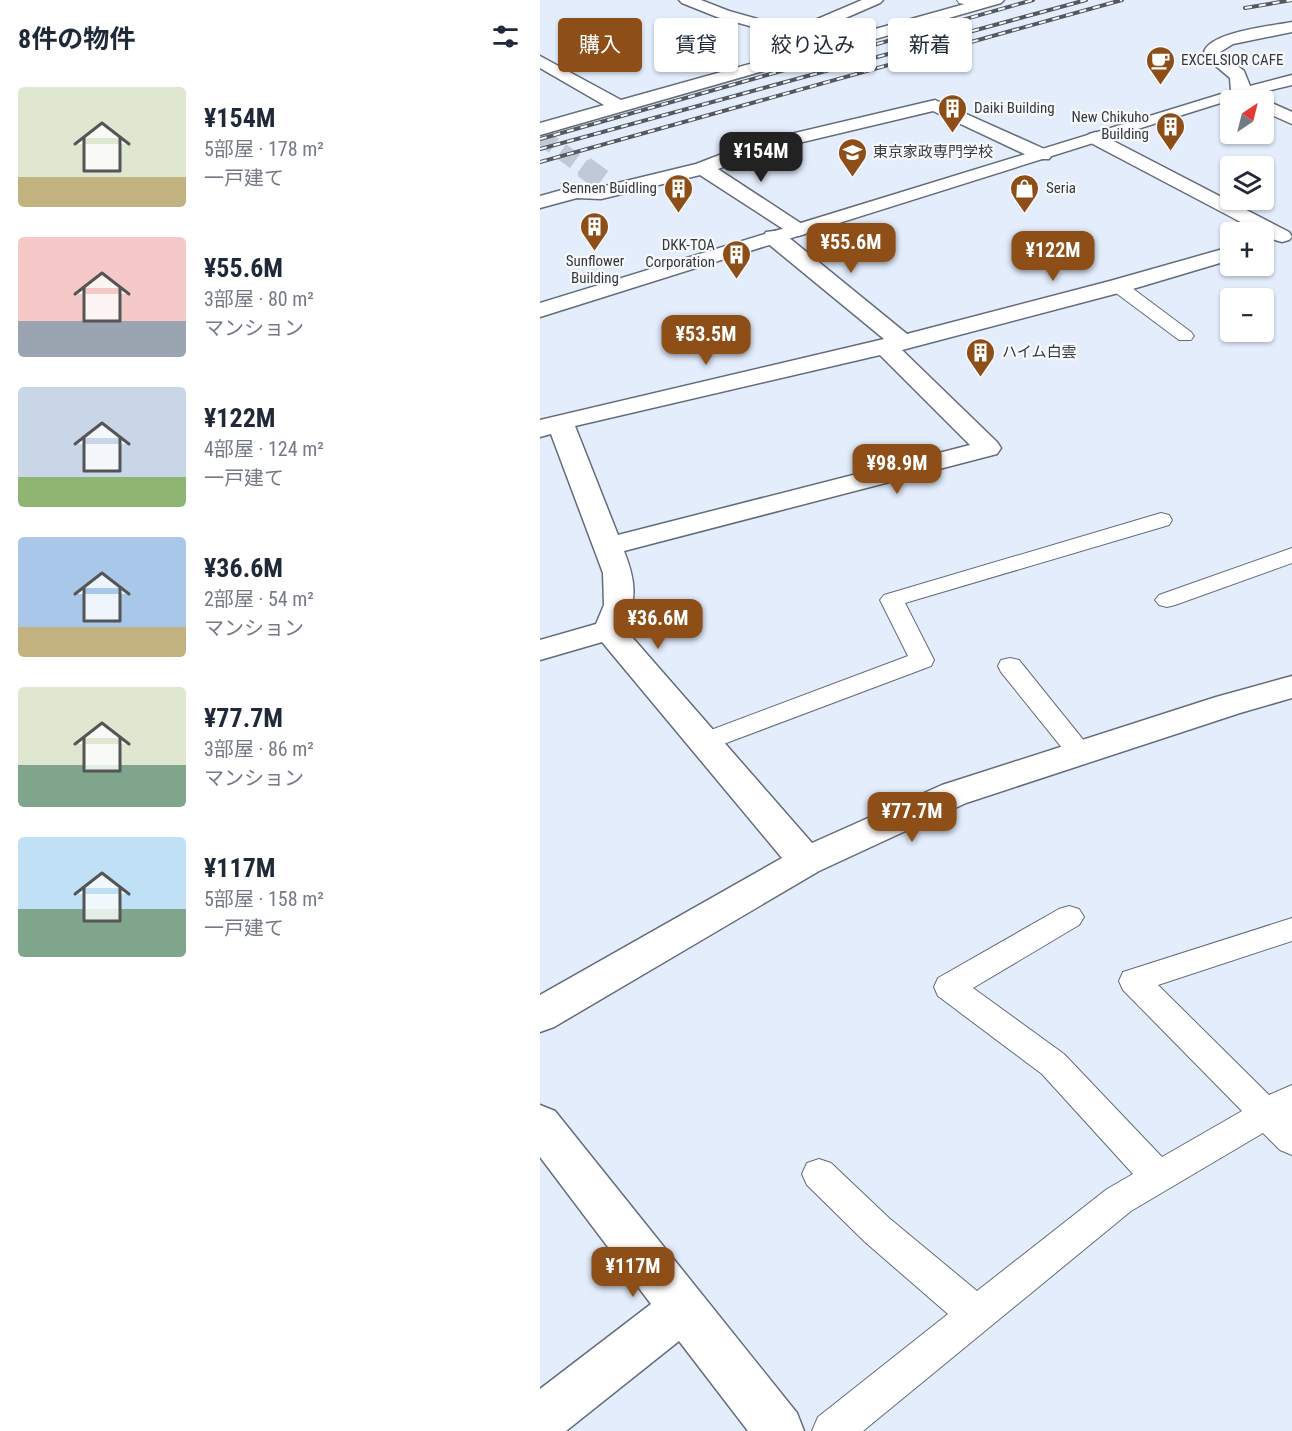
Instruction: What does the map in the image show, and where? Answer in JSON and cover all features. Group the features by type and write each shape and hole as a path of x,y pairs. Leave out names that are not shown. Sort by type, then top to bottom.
{"street":[{"path":"687,0 750,22"},
{"path":"833,18 875,0"},
{"path":"876,34 989,2"},
{"path":"1244,90 1241,79 1212,52 1215,45 1292,27"},
{"path":"540,61 620,108"},
{"path":"1226,65 1292,78"},
{"path":"540,129 750,70"},
{"path":"1264,90 1292,78"},
{"path":"540,310 1096,138 1220,104"},
{"path":"540,202 576,192 601,193 703,168 755,148 935,105 1042,155"},
{"path":"1274,110 1292,119"},
{"path":"1096,138 1230,204 1282,238"},
{"path":"703,168 798,230"},
{"path":"608,546 988,448 893,344 774,237"},
{"path":"609,630 620,605 618,573 608,546 550,426 893,344 1118,286 1220,256"},
{"path":"609,630 806,861"},
{"path":"540,650 609,630"},
{"path":"540,1015 806,861 954,794 1228,705 1292,687"},
{"path":"540,1124 779,1431"},
{"path":"540,1420 682,1309"}],"lane":[{"path":"963,0 989,2"},
{"path":"1118,286 1185,336"},
{"path":"704,742 922,660 892,600 1161,520"},
{"path":"1167,600 1292,555"},
{"path":"1010,666 1080,753"},
{"path":"1069,917 949,987 1053,1064 1158,1177"},
{"path":"1292,929 1134,981 1279,1106 1292,1140"},
{"path":"832,1431 1119,1200 1279,1106"},
{"path":"819,1174 877,1230 977,1315"}],"tunnel":[{"path":"540,136 586,169"},
{"path":"584,167 606,183"}],"railway":[{"path":"540,139 1033,0"},
{"path":"540,149 1086,0"},
{"path":"540,162 1122,0"},
{"path":"1245,8 1292,0"}],"place":[{"name":"EXCELSIOR CAFE","path":"1160,86"},
{"name":"Daiki Building","path":"953,134"},
{"name":"New Chikuho Building","path":"1170,152"},
{"name":"東京家政専門学校","path":"852,178"},
{"name":"Sennen Buidling","path":"678,214"},
{"name":"Seria","path":"1025,214"},
{"name":"Sunflower Building","path":"595,252"},
{"name":"DKK-TOA Corporation","path":"736,280"},
{"name":"ハイム白雲","path":"981,378"}]}
